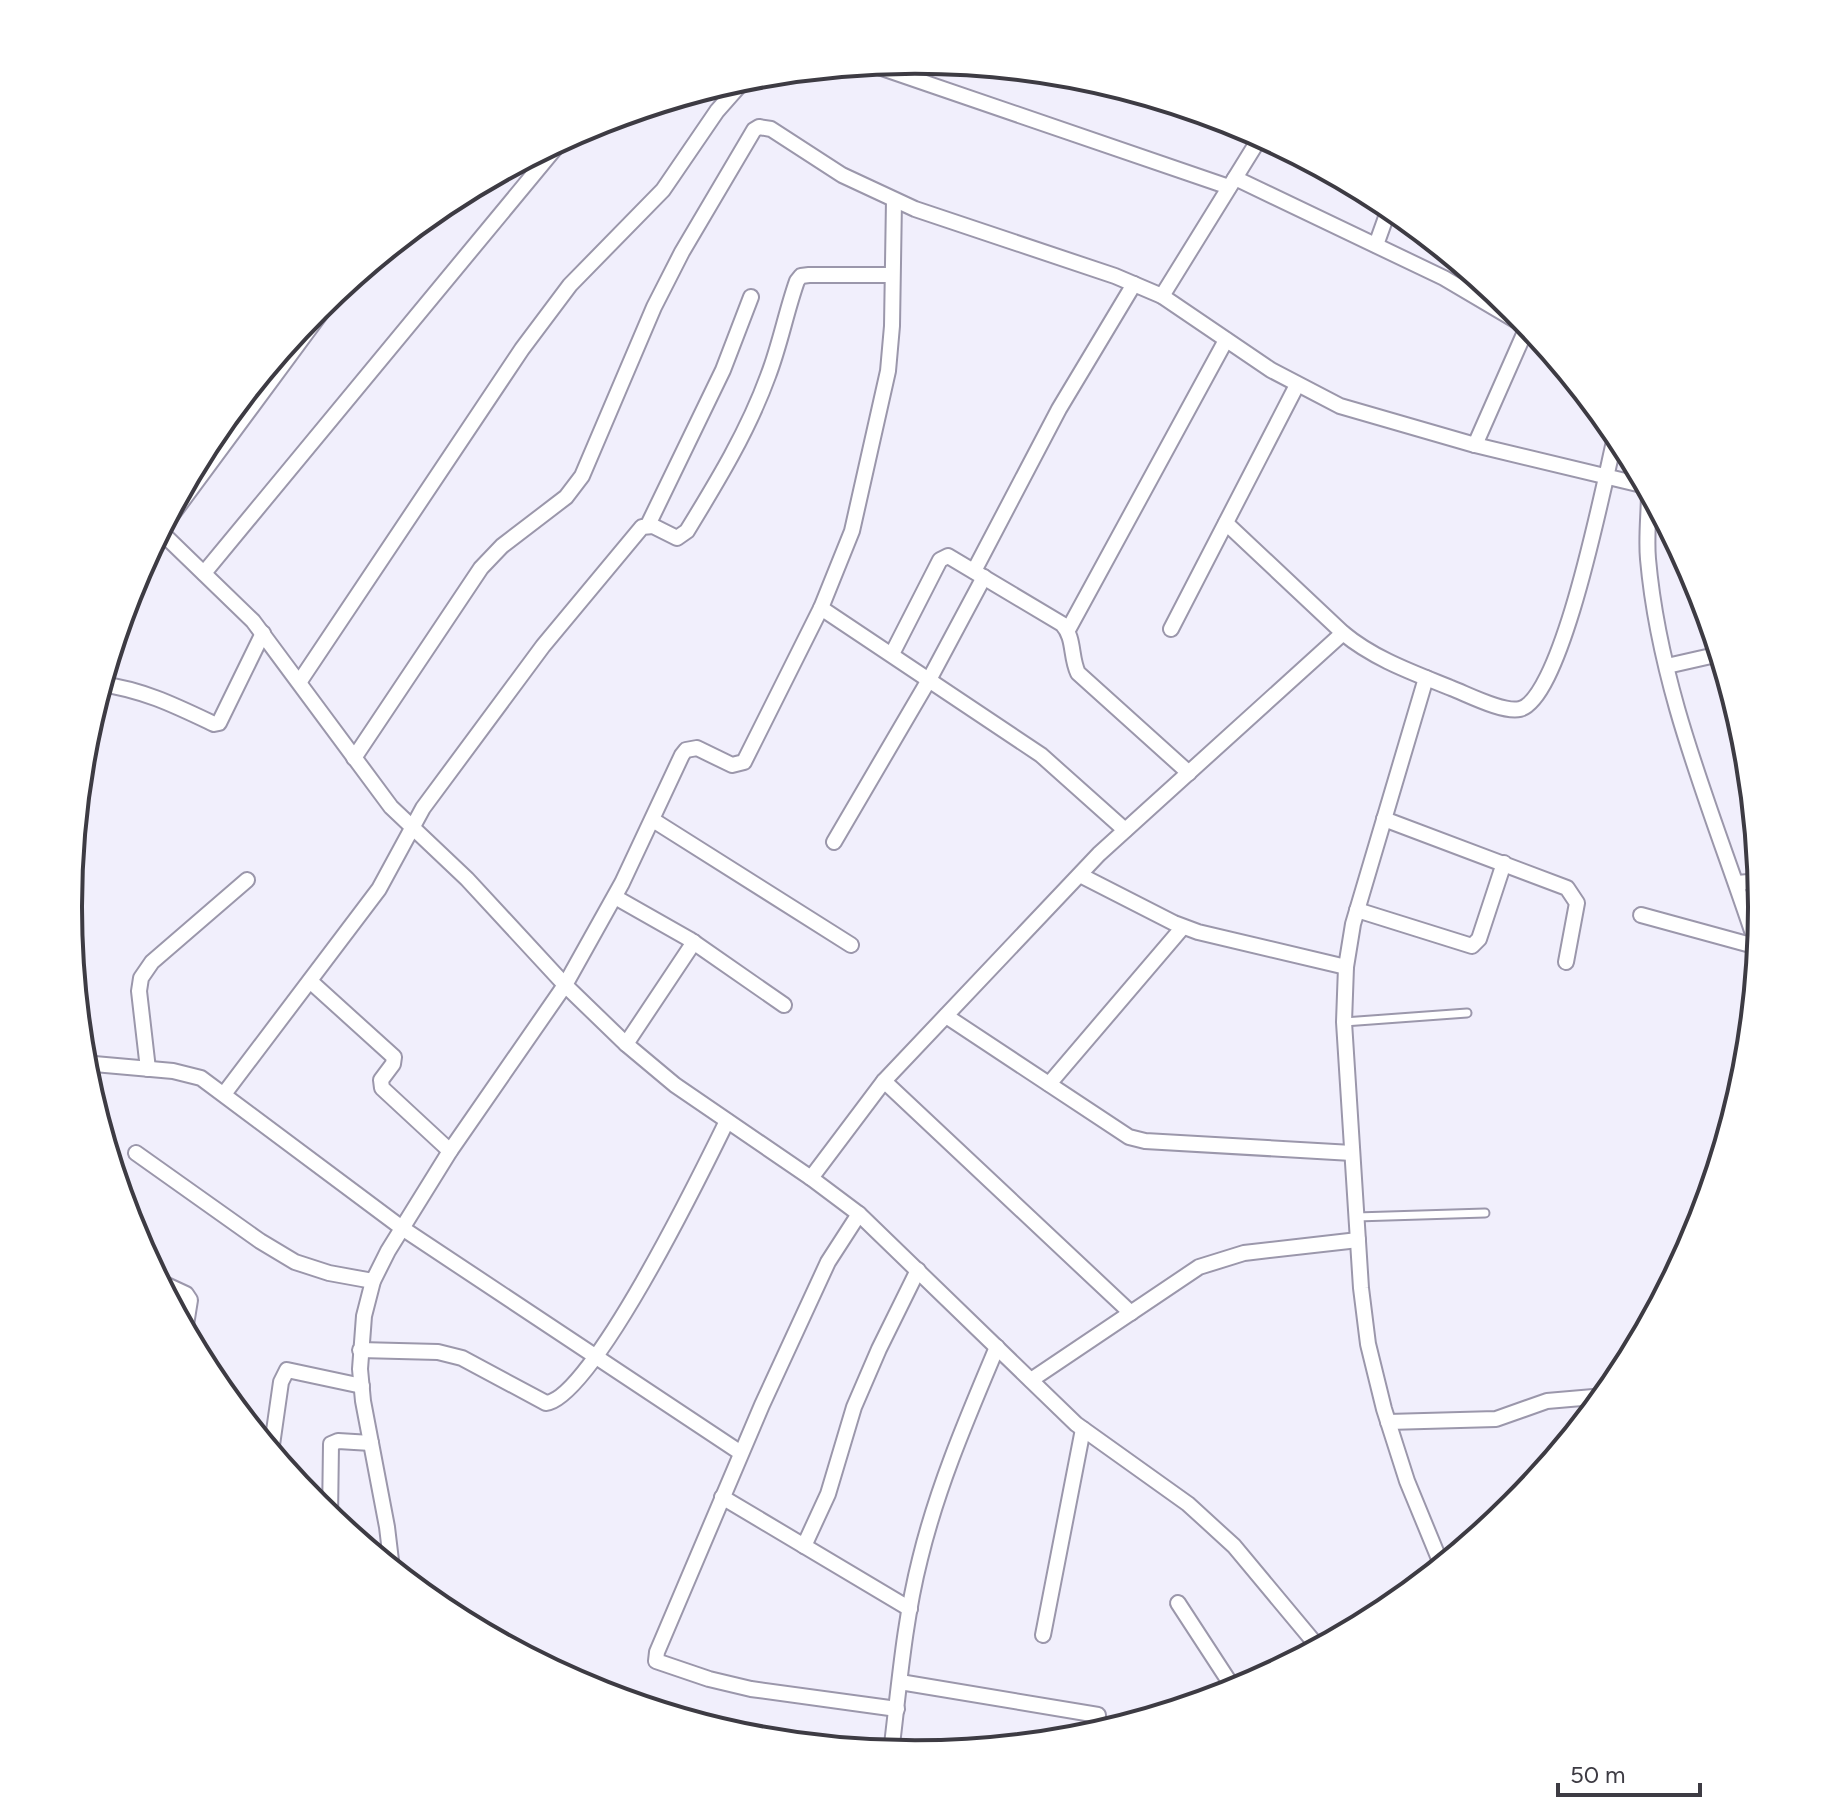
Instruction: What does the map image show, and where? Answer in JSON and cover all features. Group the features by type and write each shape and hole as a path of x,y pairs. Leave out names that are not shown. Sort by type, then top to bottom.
{"street":[{"path":"902,74 1232,182 1376,245 1490,304"},
{"path":"300,681 522,349 570,285 663,190 731,95"},
{"path":"354,758 481,568 502,546 566,497 582,476 654,307 682,252 754,130 759,127 771,129 842,175 894,200 1162,296 1297,385 1340,406 1475,445 1632,483"},
{"path":"1162,296 1254,146"},
{"path":"204,573 545,161"},
{"path":"390,1555 362,1386 360,1350 373,1281 450,1151 565,985 615,897 686,750 697,748 732,765 744,762 821,608 852,531 888,371 894,200"},
{"path":"1376,245 1385,219"},
{"path":"648,525 677,538 687,531 716,484 767,380 801,276 892,275"},
{"path":"834,842 930,678 1059,409 1134,284"},
{"path":"224,1094 379,889 411,827 543,646 637,531 648,525 723,370 751,297"},
{"path":"1475,445 1522,337"},
{"path":"1068,630 1226,340"},
{"path":"211,463 285,361"},
{"path":"1171,629 1297,385"},
{"path":"1226,523 1343,633 1375,655 1507,709 1521,709 1535,699 1545,682 1571,612 1587,562 1612,451"},
{"path":"1649,513 1648,557 1678,715 1748,917"},
{"path":"167,538 263,633 391,807 467,879 565,985 626,1044 675,1085 859,1214 1083,1429 1188,1504 1234,1546 1312,1640"},
{"path":"892,654 940,560 948,556 1054,618 1068,630 1072,639 1073,663 1078,673 1189,773"},
{"path":"821,608 1041,755 1125,830"},
{"path":"112,687 155,697 185,708 214,724 219,723 263,633"},
{"path":"811,1178 884,1081 1080,875 1125,830 1343,633"},
{"path":"1667,666 1709,656"},
{"path":"1426,678 1357,910 1346,967 1344,1022 1356,1217 1368,1344 1407,1481 1438,1556"},
{"path":"1384,819 1557,882 1574,894 1577,912 1566,962"},
{"path":"653,820 851,945"},
{"path":"1357,910 1472,946 1479,939 1504,863"},
{"path":"1080,875 1183,927 1221,939 1346,967"},
{"path":"148,1069 140,1005 141,978 152,962 247,880"},
{"path":"1737,883 1748,882"},
{"path":"615,897 694,942 784,1005"},
{"path":"1641,915 1747,945"},
{"path":"1049,1084 1183,927"},
{"path":"626,1044 694,942"},
{"path":"310,981 394,1057 393,1064 381,1080 382,1088 450,1151"},
{"path":"946,1016 1117,1129 1145,1141 1352,1153"},
{"path":"97,1064 188,1073 201,1078 402,1228 741,1453"},
{"path":"884,1081 1131,1313"},
{"path":"360,1350 438,1352 462,1358 546,1403 559,1398 595,1356 642,1285 672,1233 727,1121"},
{"path":"136,1153 260,1241 295,1262 329,1273 373,1281"},
{"path":"859,1214 828,1262 741,1453 657,1652 656,1661 683,1672 751,1689 897,1709"},
{"path":"1031,1380 1199,1267 1244,1253 1358,1240"},
{"path":"804,1546 828,1494 854,1407 918,1270"},
{"path":"174,1288 186,1294 190,1300 188,1314"},
{"path":"893,1740 910,1609 920,1559 957,1441 997,1347"},
{"path":"273,1438 281,1382 287,1370 362,1386"},
{"path":"1388,1422 1496,1419 1547,1401 1589,1397"},
{"path":"1043,1635 1083,1429"},
{"path":"330,1501 331,1444 338,1441 371,1443"},
{"path":"722,1497 910,1609"},
{"path":"1178,1603 1228,1680"},
{"path":"900,1682 1098,1715"}],"lane":[{"path":"1344,1022 1467,1013"},
{"path":"1356,1217 1485,1213"}]}
